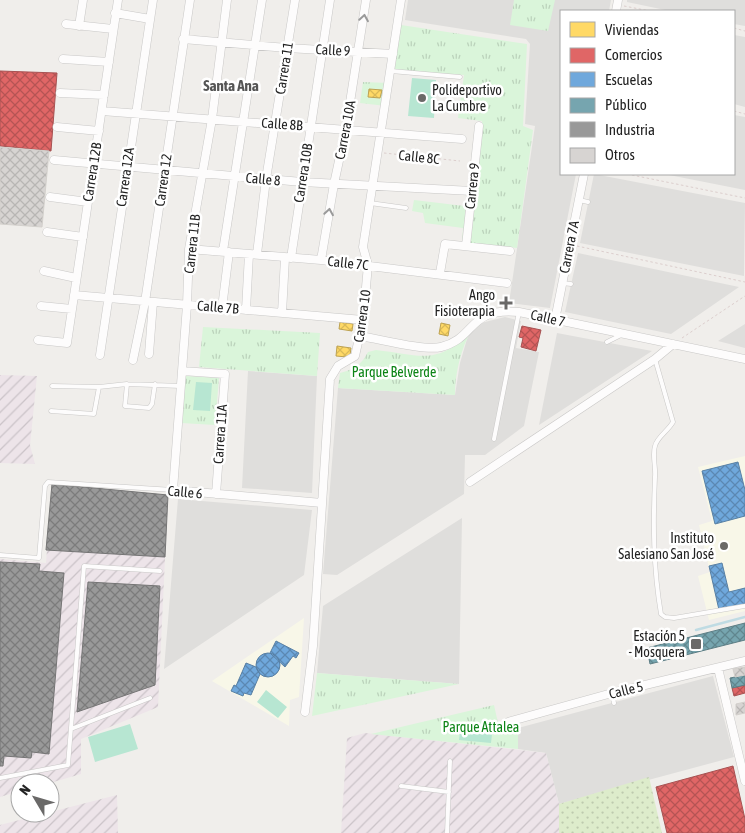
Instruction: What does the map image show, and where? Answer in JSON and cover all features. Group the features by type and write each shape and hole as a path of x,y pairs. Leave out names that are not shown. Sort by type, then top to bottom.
{"street":[{"path":"80,26 83,0"},
{"name":"Carrera 12B","path":"38,340 67,343 118,0"},
{"name":"Carrera 12A","path":"100,355 126,167 153,0"},
{"name":"Carrera 12","path":"149,354 149,302 164,171 190,0"},
{"name":"Carrera 11B","path":"173,490 187,305 189,249 212,119 227,0"},
{"path":"222,308 234,176 262,0"},
{"name":"Carrera 11","path":"246,310 253,254 295,0"},
{"name":"Carrera 10B","path":"282,313 288,258 302,182 330,0"},
{"name":"Carrera 10A","path":"321,260 346,128 366,0"},
{"name":"Carrera 10","path":"305,712 313,646 330,379 338,366 355,356 363,320 368,265 363,247 401,0"},
{"path":"116,13 150,18"},
{"path":"66,24 113,29"},
{"name":"Calle 9","path":"184,39 287,48 393,54"},
{"path":"63,59 109,62"},
{"path":"60,93 104,95"},
{"name":"Calle 8B","path":"102,111 346,128 462,139"},
{"name":"Carrera 9","path":"466,246 479,126"},
{"path":"57,127 99,131"},
{"name":"Calle 8","path":"54,160 93,165 302,182 472,191"},
{"name":"Carrera 7A","path":"555,320 584,175"},
{"path":"50,197 88,202"},
{"path":"47,232 82,238"},
{"path":"440,273 446,244 510,251"},
{"name":"Calle 7C","path":"189,249 368,265 506,283"},
{"path":"44,271 76,278"},
{"name":"Calle 7B","path":"74,295 363,320"},
{"name":"Carrera 12","path":"133,360 149,302"},
{"path":"41,306 72,309"},
{"name":"Calle 7","path":"360,336 436,348 456,340 477,320 491,312 519,312 745,359"},
{"path":"470,482 655,359 673,344"},
{"name":"Carrera 11A","path":"182,371 224,374 216,494"},
{"name":"Calle 6","path":"173,490 322,504"},
{"name":"Calle 5","path":"508,722 612,693 745,661"},
{"path":"718,668 745,775"}],"lane":[{"path":"391,72 460,77"},
{"path":"579,200 588,202"},
{"path":"370,203 406,208"},
{"path":"562,283 571,284"},
{"path":"494,439 519,312"},
{"path":"607,342 622,334"},
{"path":"655,359 673,422 656,441 654,448 656,474 653,516 654,565 661,614 665,617 674,618 745,606"},
{"path":"127,384 125,406 149,408 152,404 155,384"},
{"path":"52,386 99,387 155,384 181,386"},
{"path":"51,411 94,414 99,387"},
{"name":"Calle 6","path":"0,555 39,558 45,486 48,482 173,490"},
{"path":"0,778 68,765 84,566 160,571"},
{"path":"612,693 614,703"},
{"path":"71,729 150,698"},
{"path":"447,833 450,761"},
{"path":"401,786 449,792"}],"path":[{"path":"617,5 644,10"},
{"name":"Calle 8C","path":"378,153 460,160"},
{"path":"632,175 745,198"},
{"path":"570,245 745,282"},
{"path":"673,344 745,296"}],"shaded area":[{"path":"408,0 611,0 609,10 560,10 560,175 576,175 550,308 509,303 535,126 525,124 530,44 526,39 405,20"},
{"path":"627,0 745,0 745,26 735,24 735,10 665,10 627,2"},
{"path":"735,35 745,37 745,107 735,104"},
{"path":"735,115 745,117 745,190 669,175 735,175"},
{"path":"594,175 745,203 744,276 580,243"},
{"path":"578,253 739,287 671,334 565,312"},
{"path":"505,317 521,321 516,348 539,352 524,426 485,455 465,455 464,494 337,575 323,574 338,388 455,395 460,363 472,329 481,323"},
{"path":"745,324 745,348 718,341"},
{"path":"557,333 652,351 539,425"},
{"path":"248,371 317,376 312,493 242,488"},
{"path":"0,375 37,376 30,445 35,464 0,463"},
{"name":"Instituto Salesiano San José","path":"745,456 745,611 709,620 698,576 710,572 699,525 712,521 698,467"},
{"path":"52,484 168,495 158,707 81,739 81,774 60,780 60,773 10,773 10,794 0,797 0,559 46,563"},
{"path":"178,499 312,510 304,575 164,669"},
{"path":"462,518 459,684 317,673 323,606"},
{"path":"304,618 299,697 290,700 289,726 212,681"},
{"path":"713,676 734,757 559,804 546,753 518,749 518,728"},
{"path":"365,733 546,753 559,804 559,833 341,833 347,738"},
{"path":"117,795 118,833 0,833 0,825 10,822 60,823 60,810"}],"green space":[{"path":"514,0 555,0 548,31 510,25"},
{"path":"401,25 527,44 523,126 533,130 517,248 462,242 463,228 425,223 423,213 412,211 414,200 473,207 482,121 458,118 464,75 394,71"},
{"name":"Polideportivo La Cumbre","path":"412,78 436,80 434,118 408,116"},
{"path":"363,82 389,83 386,106 360,103"},
{"path":"203,327 320,333 317,376 199,367"},
{"name":"Parque Belverde","path":"472,329 459,361 455,395 338,388 340,373 357,366 368,352 376,350 417,356 439,354 460,341"},
{"path":"185,376 219,378 215,425 181,423"},
{"path":"196,382 212,383 210,411 193,410"},
{"path":"317,673 459,684 312,716"},
{"path":"266,690 287,707 278,718 257,702"},
{"name":"Parque Attalea","path":"494,705 500,732 518,728 518,749 371,734"},
{"path":"461,722 493,725 491,743 459,740"},
{"path":"130,724 138,749 95,762 88,737"},
{"path":"649,777 662,833 559,833 559,804"}],"building: Viviendas":[{"path":"369,89 382,90 380,98 368,97"},
{"path":"340,322 353,324 352,331 339,329"},
{"path":"441,323 450,325 448,336 439,334"},
{"path":"337,346 351,348 350,355 347,357 336,356"}],"building: Comercios":[{"path":"0,71 57,73 51,151 0,146"},
{"path":"522,326 541,330 536,351 521,347 523,338 519,337"},
{"path":"745,685 745,693 734,696 732,688"},
{"path":"733,766 745,819 745,833 667,833 656,787"}],"building: Escuelas":[{"path":"738,462 745,490 745,516 715,524 702,471"},
{"path":"722,563 729,592 745,588 745,604 719,610 709,566"},
{"path":"276,641 299,653 296,658 293,656 285,667 270,653"},
{"path":"268,653 273,654 279,660 279,670 273,676 268,677 263,676 257,670 256,665 257,660 263,654"},
{"path":"246,663 256,667 260,674 251,695 244,693 243,696 231,691 234,685 236,686"}],"building: Público":[{"name":"Estación 5 - Mosquera","path":"745,623 745,640 650,664 647,648"},
{"path":"745,675 745,685 732,688 730,678"}],"building: Industria":[{"path":"52,484 168,495 165,557 46,550"},
{"path":"0,562 40,564 39,571 64,573 49,754 32,752 31,758 4,756 3,766 0,766"},
{"path":"88,582 160,586 155,685 77,712"}],"building: Otros":[{"path":"0,147 49,151 42,227 0,224"},
{"path":"745,667 745,675 735,677 733,669"},
{"path":"745,702 745,713 736,715 736,704"}],"waterway":[{"path":"696,630 745,617"}],"place":[{"name":"Polideportivo La Cumbre","path":"422,98"},
{"name":"Ango Fisioterapia","path":"506,303"},
{"name":"Instituto Salesiano San José","path":"724,546"},
{"name":"Estación 5 - Mosquera","path":"696,644"}],"district":[{"name":"Santa Ana","path":"231,85"}]}
